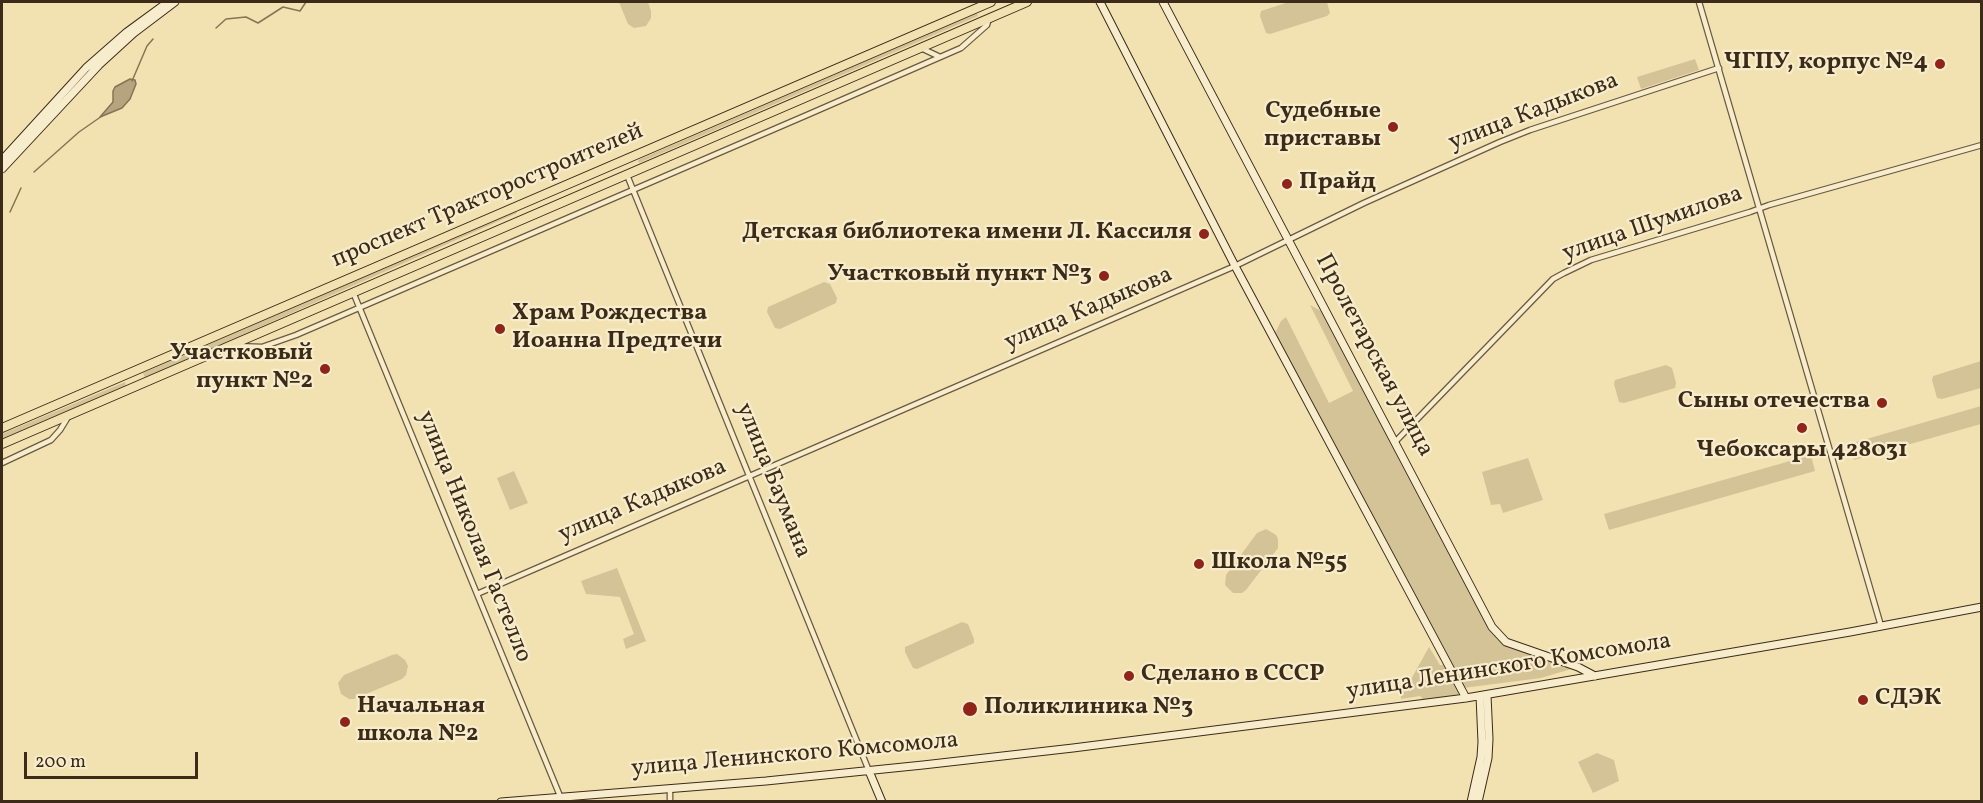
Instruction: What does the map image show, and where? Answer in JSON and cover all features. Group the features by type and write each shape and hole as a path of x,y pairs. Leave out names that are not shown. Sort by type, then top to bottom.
{"main road":[{"name":"проспект Тракторостроителей","path":"2,428 991,2"},
{"name":"проспект Тракторостроителей","path":"2,444 1027,2"},
{"path":"621,161 627,174"},
{"path":"137,370 143,383"}],"street":[{"path":"2,160 127,32 168,2"},
{"path":"89,70 176,2"},
{"path":"1100,2 1235,266 1466,698"},
{"name":"Пролетарская улица","path":"1163,2 1492,627 1506,642 1578,667 1595,676"},
{"path":"1699,2 1881,626"},
{"name":"проспект Тракторостроителей","path":"229,346 262,347 360,308 940,57 968,44 987,25 989,18"},
{"path":"921,48 940,57"},
{"name":"улица Кадыкова","path":"477,594 1235,266 1415,179 1530,130 1719,68"},
{"path":"2,169 49,113"},
{"name":"улица Шумилова","path":"1396,441 1558,276 1591,260 1760,208 1982,145"},
{"name":"улица Баумана","path":"627,174 882,801"},
{"name":"улица Николая Гастелло","path":"353,292 560,796"},
{"path":"4,462 51,440 69,415"},
{"name":"улица Ленинского Комсомола","path":"501,801 870,771 1466,698 1982,607"},
{"path":"1478,801 1484,757 1482,742 1484,695"},
{"path":"1471,801 1482,773"},
{"path":"670,788 670,801"}],"shaded area":[{"path":"619,2 648,2 651,18 646,26 634,28 628,24"},
{"path":"1289,2 1327,2 1330,13 1327,16 1270,34 1266,33 1260,16 1261,11"},
{"path":"977,13 978,16 639,163 638,160"},
{"path":"1695,59 1699,70 1641,89 1637,77"},
{"path":"130,79 135,80 136,84 130,99 122,108 100,117 113,102 115,87"},
{"path":"516,211 517,213 145,378 143,373"},
{"path":"824,282 830,284 837,298 836,303 780,329 775,328 767,312 768,307"},
{"path":"1310,305 1330,316 1499,636 1578,667 1541,678 1463,688 1272,335 1286,317 1329,403 1353,391"},
{"path":"1981,361 1981,388 1942,399 1937,398 1933,376"},
{"path":"1666,365 1672,368 1675,388 1624,403 1619,402 1615,380"},
{"path":"125,382 126,386 2,439 2,434"},
{"path":"1981,406 1981,424 1854,460 1849,444"},
{"path":"1811,455 1815,471 1609,530 1604,514"},
{"path":"1528,458 1543,500 1503,513 1500,504 1491,505 1482,472"},
{"path":"514,471 528,503 510,510 497,478"},
{"path":"1266,529 1276,535 1278,548 1246,590 1242,593 1233,593 1225,585 1226,575 1257,533"},
{"path":"617,568 646,641 626,649 623,639 634,634 620,597 586,594 581,581"},
{"path":"962,622 968,624 974,643 917,669 913,668 905,647"},
{"path":"1429,647 1440,665 1444,665 1459,693 1458,696 1424,700 1420,696 1401,699 1401,691 1405,690"},
{"path":"397,654 405,660 408,666 406,675 402,679 354,699 341,694 338,683 344,675"},
{"path":"1597,753 1614,760 1619,781 1593,793 1578,762"}],"waterway":[{"path":"216,28 226,19 246,17 258,23 283,7 300,11 306,2"},
{"path":"132,81 147,46 153,39"},
{"path":"34,172 79,132 102,116"},
{"path":"10,212 21,188"}],"place":[{"name":"ЧГПУ, корпус №4","path":"1940,64"},
{"name":"Судебные приставы","path":"1393,127"},
{"name":"Прайд","path":"1287,184"},
{"name":"Детская библиотека имени Л. Кассиля","path":"1204,234"},
{"name":"Участковый пункт №3","path":"1104,276"},
{"name":"Храм Рождества Иоанна Предтечи","path":"500,329"},
{"name":"Участковый пункт №2","path":"325,369"},
{"name":"Сыны отечества","path":"1882,403"},
{"name":"Чебоксары 428031","path":"1802,428"},
{"name":"Школа №55","path":"1199,564"},
{"name":"Сделано в СССР","path":"1129,676"},
{"name":"СДЭК","path":"1863,700"},
{"name":"Поликлиника №3","path":"970,709"},
{"name":"Начальная школа №2","path":"345,722"}]}
